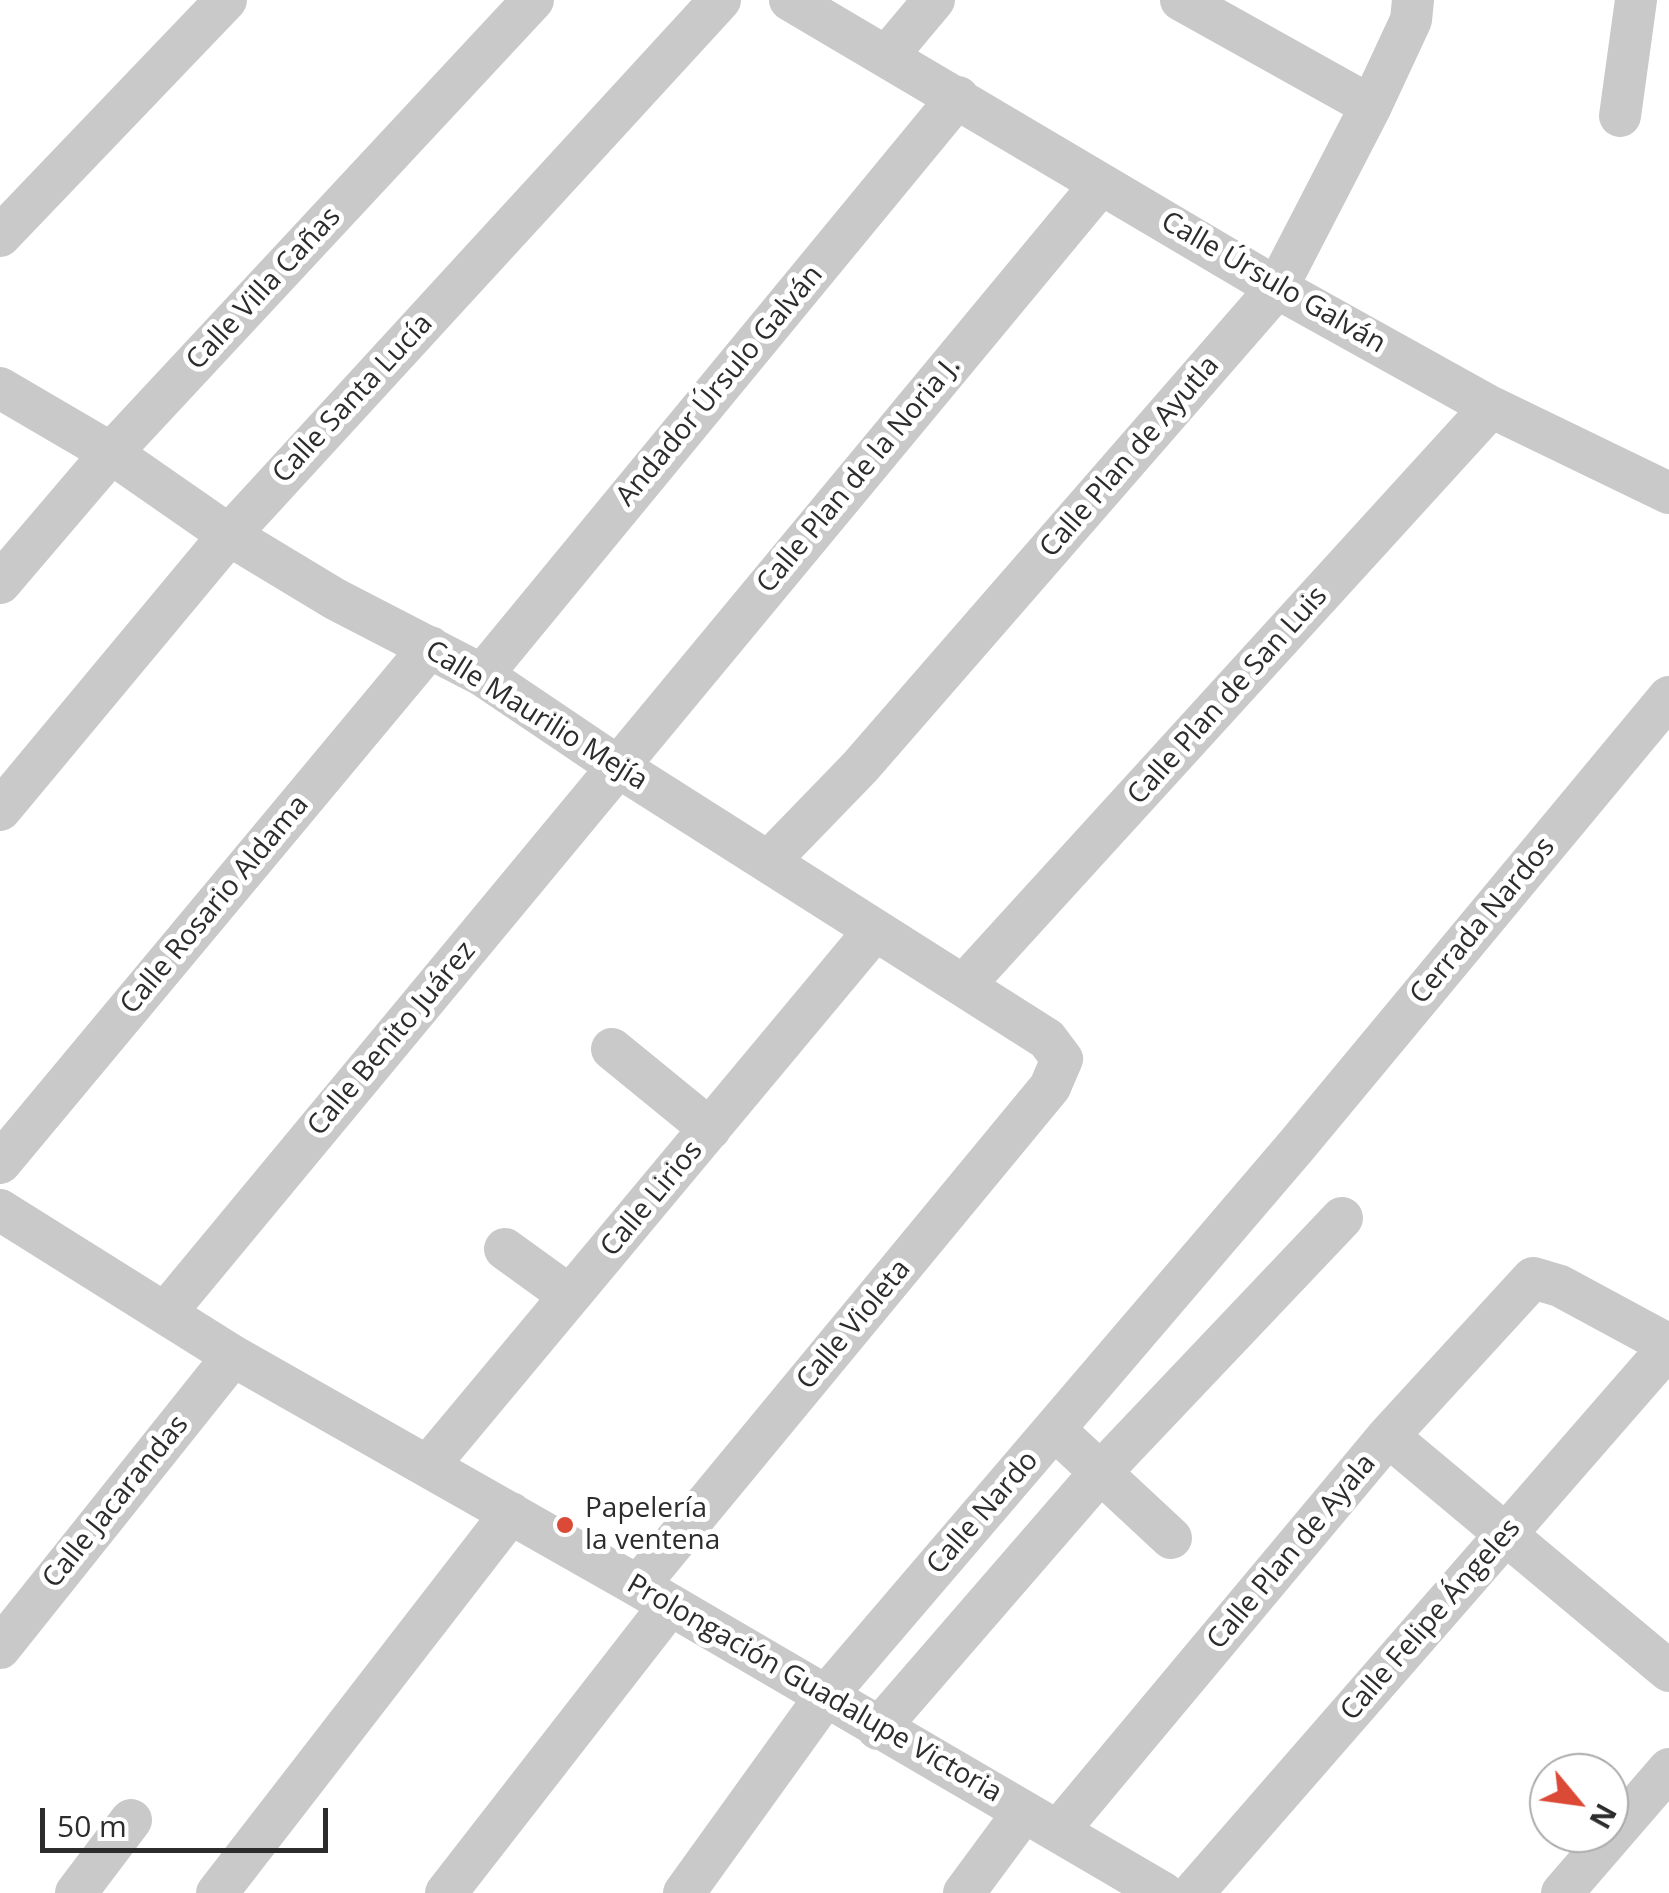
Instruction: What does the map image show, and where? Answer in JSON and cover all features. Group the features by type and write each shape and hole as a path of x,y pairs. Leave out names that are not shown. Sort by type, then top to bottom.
{"street":[{"path":"0,236 226,0"},
{"name":"Calle Villa Cañas","path":"0,584 111,453 533,0"},
{"name":"Calle Santa Lucía","path":"0,810 229,535 720,0"},
{"name":"Calle Úrsulo Galván","path":"790,0 1277,288 1491,407 1669,494"},
{"path":"886,56 934,0"},
{"path":"1180,0 1371,106"},
{"name":"Calle Plan de Ayutla","path":"768,862 860,767 1277,288 1371,106 1411,20 1413,0"},
{"path":"1620,116 1636,0"},
{"name":"Andador Úrsulo Galván","path":"482,674 958,97"},
{"name":"Calle Plan de la Noria J.","path":"617,766 1101,184"},
{"name":"Calle Maurilio Mejía","path":"0,388 111,453 229,535 335,599 482,674 617,766 1047,1040 1062,1059"},
{"name":"Calle Plan de San Luis","path":"964,985 1491,407"},
{"name":"Calle Rosario Aldama","path":"0,1163 430,646"},
{"name":"Cerrada Nardos","path":"1296,1145 1669,697"},
{"name":"Calle Benito Juárez","path":"167,1311 617,766"},
{"name":"Calle Lirios","path":"428,1466 875,930"},
{"path":"612,1049 710,1130"},
{"name":"Calle Violeta","path":"446,1893 654,1596 1050,1087 1062,1059"},
{"name":"Calle Nardo","path":"684,1893 825,1697 1296,1145"},
{"name":"Prolongación Guadalupe Victoria","path":"0,1210 167,1311 233,1356 1163,1893"},
{"path":"878,1729 1099,1474 1342,1218"},
{"path":"505,1249 570,1296"},
{"name":"Calle Plan de Ayala","path":"964,1893 1041,1822 1533,1278 1560,1286 1669,1346"},
{"name":"Calle Felipe Ángeles","path":"1193,1893 1669,1346"},
{"name":"Calle Jacarandas","path":"0,1648 233,1356"},
{"path":"1055,1430 1171,1538"},
{"path":"1388,1436 1669,1670"},
{"path":"217,1893 511,1514"},
{"path":"1562,1893 1669,1770"},
{"path":"76,1893 131,1820"}],"place":[{"name":"Papelería la ventena","path":"565,1525"}]}
